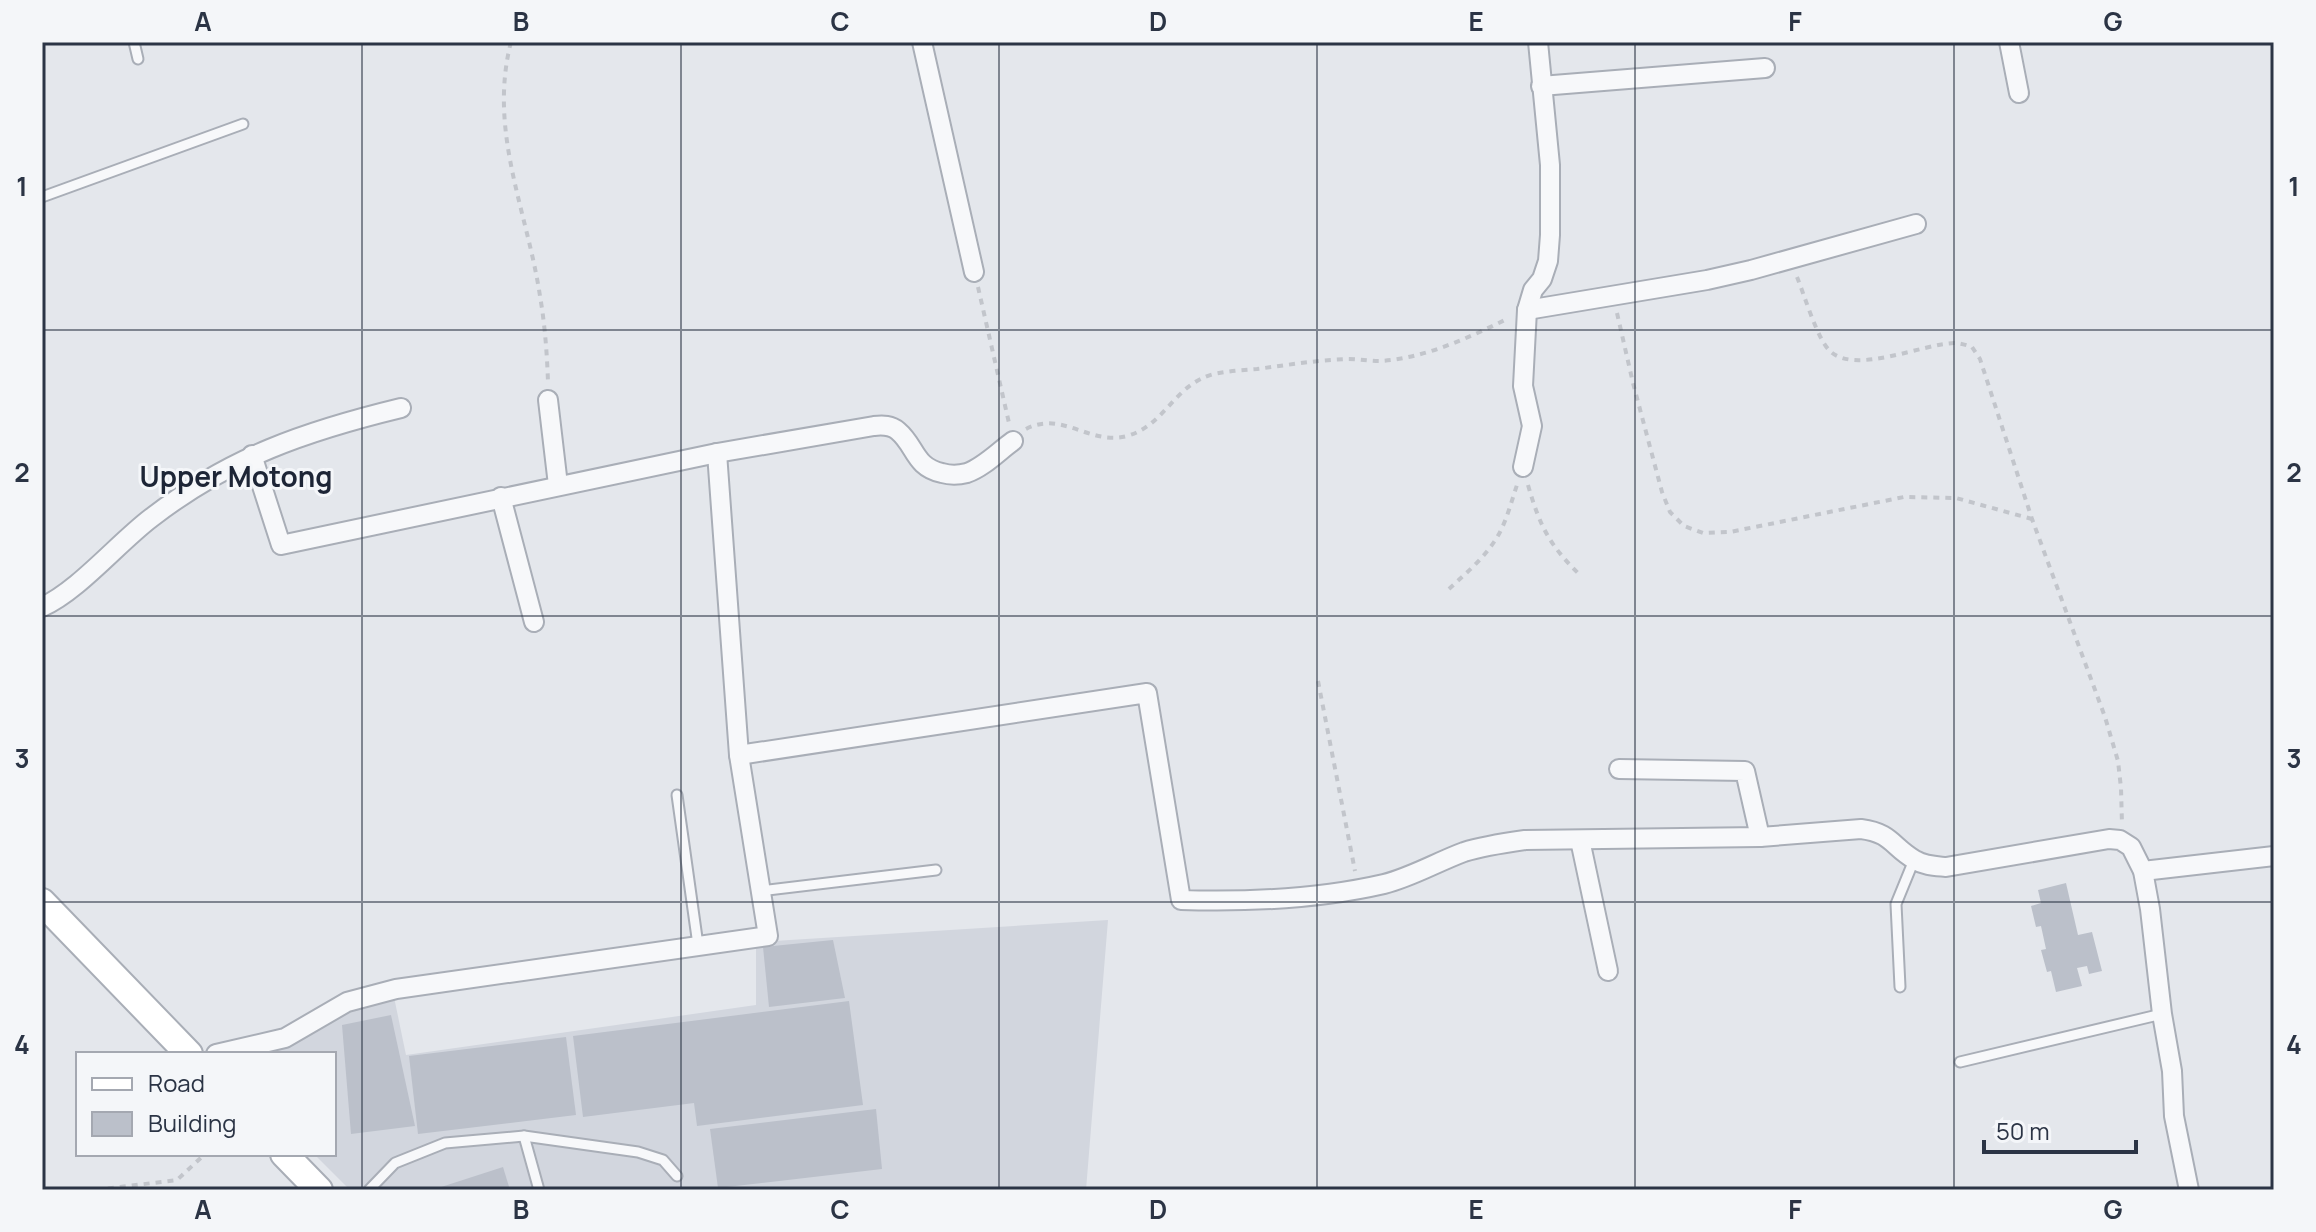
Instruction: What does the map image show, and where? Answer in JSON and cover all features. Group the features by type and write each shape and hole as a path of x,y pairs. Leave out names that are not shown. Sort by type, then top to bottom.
{"main road":[{"path":"42,902 187,1052"},
{"path":"286,1156 319,1190"}],"street":[{"path":"922,42 974,272"},
{"path":"1523,467 1532,426 1523,386 1527,310 1548,261 1550,235 1550,165 1538,42"},
{"path":"2009,42 2019,93"},
{"path":"1541,86 1765,68"},
{"path":"1527,310 1707,280 1916,224"},
{"path":"548,400 558,485"},
{"path":"42,607 67,591 162,509 252,455 339,423 401,408"},
{"path":"252,455 281,545 717,453 887,425 898,430 930,471 950,475 966,473 1013,441"},
{"path":"225,1052 285,1038 347,1002 396,989 768,936 739,755 717,453"},
{"path":"501,497 534,622"},
{"path":"739,755 1147,693 1181,900 1228,901 1358,889 1410,876 1465,852 1525,840 1760,837 1869,830 1889,838 1914,860 1946,867 2109,839 2120,840 2131,847 2143,871 2172,1071 2174,1116 2189,1190"},
{"path":"1619,769 1745,771 1760,837"},
{"path":"1580,840 1608,971"},
{"path":"2143,871 2274,856"}],"lane":[{"path":"134,42 138,59"},
{"path":"42,197 243,124"},
{"path":"677,795 698,945"},
{"path":"1900,987 1896,904 1914,860"},
{"path":"760,891 936,870"},
{"path":"1960,1062 2162,1014"},
{"path":"369,1190 395,1163 445,1143 524,1136 638,1152 663,1160 677,1176"},
{"path":"524,1136 539,1190"}],"path":[{"path":"511,42 504,78 504,123 512,175 540,295 548,400"},
{"path":"1791,259 1828,350 1842,358 1859,361 1958,343 1972,347 1980,359 2032,519 2092,680 2118,761 2123,815 2120,840"},
{"path":"974,272 1013,441 1024,431 1047,421 1095,435 1123,437 1143,430 1161,417 1175,397 1195,381 1214,374 1328,360 1379,361 1407,357 1480,332 1527,310"},
{"path":"1613,296 1662,492 1670,512 1684,526 1703,533 1730,532 1904,497 1956,498 2032,519"},
{"path":"1523,467 1535,511 1546,534 1559,554 1581,576"},
{"path":"1449,589 1495,541 1523,467"},
{"path":"1318,681 1358,889"},
{"path":"96,1190 177,1180 203,1156"}],"shaded area":[{"path":"1108,920 1086,1190 350,1190 316,1156 336,1156 336,1052 256,1052 301,1041 337,1015 394,997 406,1055 756,1005 756,942"}],"building":[{"path":"2066,883 2078,935 2092,932 2102,971 2089,974 2087,966 2077,968 2082,986 2056,992 2041,950 2046,949 2041,926 2036,927 2031,906 2041,903 2038,890"},
{"path":"833,940 845,998 769,1007 763,947"},
{"path":"849,1001 863,1105 697,1126 694,1103 583,1117 573,1036"},
{"path":"391,1015 415,1126 351,1134 342,1025"},
{"path":"566,1037 576,1115 418,1134 409,1056"},
{"path":"876,1109 882,1169 718,1188 710,1129"},
{"path":"503,1167 510,1190 435,1190 435,1189"}],"district":[{"name":"Upper Motong","path":"236,476"}]}
